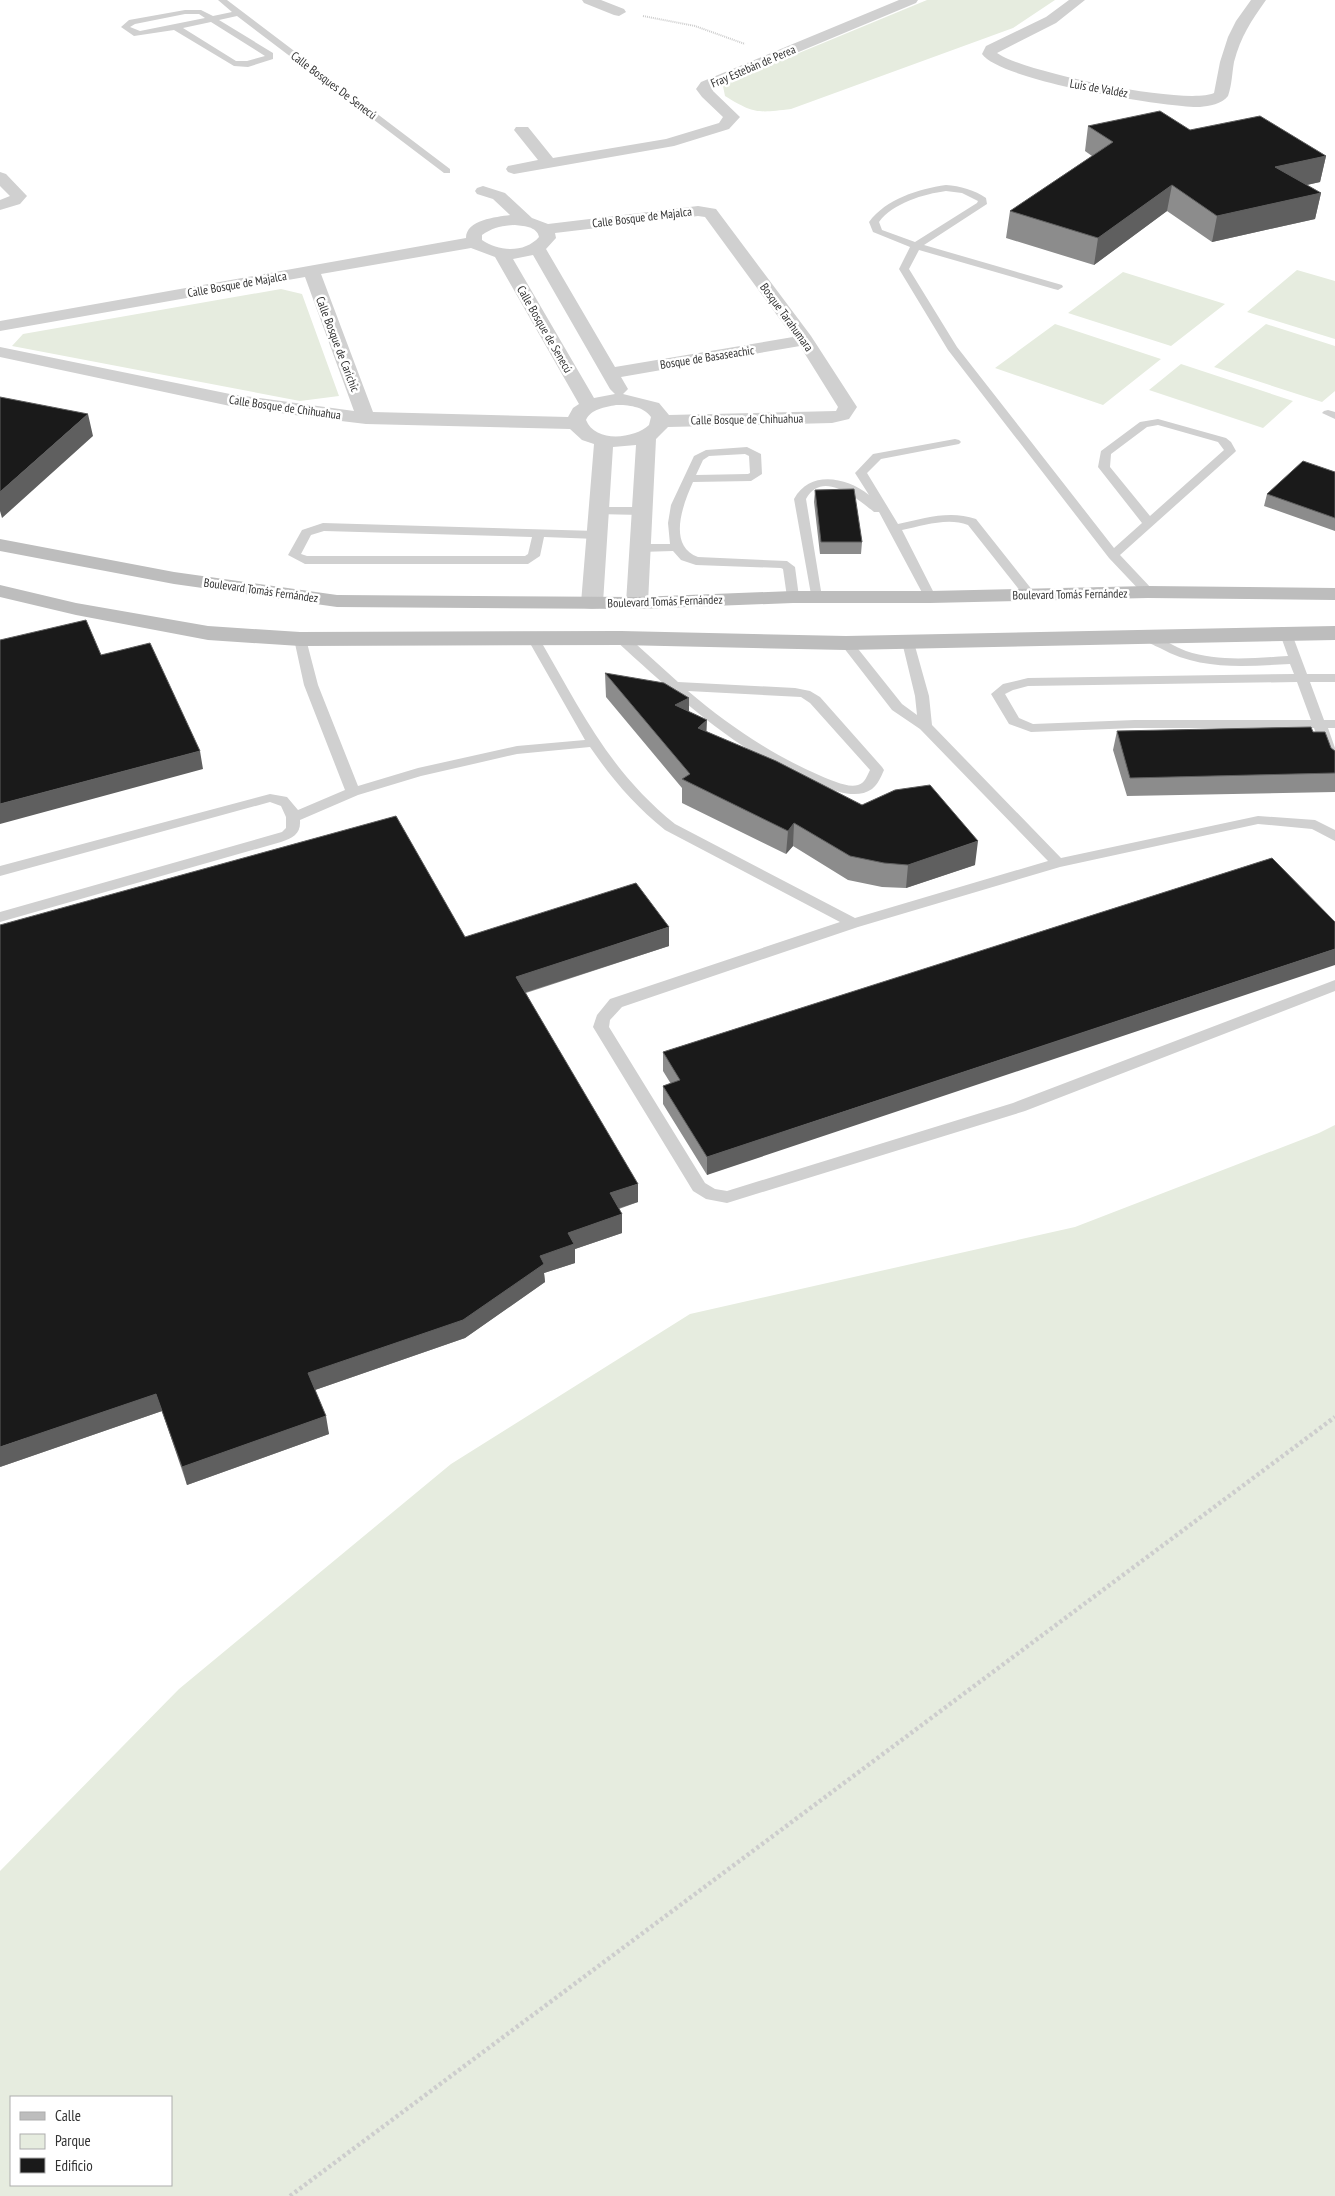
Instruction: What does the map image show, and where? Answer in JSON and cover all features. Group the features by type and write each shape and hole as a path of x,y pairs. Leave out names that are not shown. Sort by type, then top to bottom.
{"main road":[{"name":"Boulevard Tomás Fernández","path":"0,545 174,578 337,601 411,603 637,603 793,597 930,597 1148,592 1335,594"},
{"path":"0,591 76,609 208,632 300,638 621,638 846,643 1150,638 1325,633 1335,614"},
{"path":"300,638 297,627 302,621 321,608 337,601"}],"street":[{"path":"589,0 619,12"},
{"name":"Fray Estebán de Perea","path":"514,170 668,143 724,126 732,117 707,94 704,89 706,85 911,0"},
{"name":"Luis de Valdéz","path":"1078,0 1051,20 992,49 989,54 991,58 1001,63 1065,82 1121,93 1198,102 1215,99 1222,92 1227,62 1236,36 1247,13 1259,0"},
{"path":"522,130 549,164"},
{"path":"0,177 19,196 14,201 0,204"},
{"path":"499,196 526,221 544,229 548,238 537,248 525,252 501,253 489,251 474,242 474,233 482,202 499,196"},
{"path":"482,202 500,221 526,221"},
{"name":"Calle Bosque de Majalca","path":"544,229 698,211 710,213"},
{"name":"Bosque Tarahumara","path":"710,213 805,340 848,407 842,415 832,417"},
{"name":"Calle Bosque de Majalca","path":"0,326 474,242"},
{"path":"537,248 624,399"},
{"name":"Calle Bosque de Senecú","path":"501,253 589,405"},
{"name":"Calle Bosque de Carichic","path":"311,270 366,418"},
{"name":"Bosque de Basaseachic","path":"610,373 805,340"},
{"name":"Calle Bosque de Chihuahua","path":"0,352 230,400 366,418 575,423"},
{"path":"624,399 638,401 654,408 660,415 661,421 658,428 646,437 619,442 604,441 591,437 579,430 575,423 576,416 589,405 602,401 624,399"},
{"name":"Calle Bosque de Chihuahua","path":"661,421 832,417"},
{"path":"637,603 646,437"},
{"path":"592,603 604,441"}],"lane":[{"name":"Calle Bosques De Senecú","path":"222,0 448,170"},
{"path":"174,26 234,64 248,64 270,57 270,55 212,18 201,12 185,12 132,22 124,26 137,34 174,26 212,18 238,13"},
{"path":"1058,287 916,246 878,232 874,222 882,210 947,188 958,190 983,200 982,204 916,246 904,269 952,348 1112,555 1148,592"},
{"path":"1112,555 1149,523 1230,451 1227,444 1222,440 1158,422 1144,424 1105,453 1104,467 1149,523"},
{"path":"930,597 892,524 861,473 863,468 878,456 955,442"},
{"path":"689,479 751,477 756,474 755,454 747,450 706,453 698,458 677,505 674,523 676,547 685,557 696,561 783,564 789,567 793,597"},
{"path":"816,597 800,499 802,491 822,482 846,486 858,492 892,524 955,517 967,519 972,522 1029,594"},
{"path":"599,511 642,511"},
{"path":"539,533 534,556 528,560 304,560 294,555 306,533 323,527 597,534"},
{"path":"640,548 676,547"},
{"path":"1286,634 1335,766"},
{"path":"300,638 311,685 353,792"},
{"path":"533,638 594,743 632,794 651,814 853,923"},
{"path":"621,638 673,686 715,720 764,753 813,778 851,791 865,787 875,778 877,770 815,700 805,694 673,686"},
{"path":"1150,638 1180,654 1195,658 1238,662 1295,660"},
{"path":"908,642 922,696 925,726"},
{"path":"846,643 897,707 925,726 1058,863"},
{"path":"1335,678 1028,682 1012,685 1002,689 998,694 1014,720 1031,728 1135,724 1335,724"},
{"path":"294,817 353,792 418,772 517,750 594,743"},
{"path":"0,871 270,798 284,800 290,806 294,817 293,829 287,835 276,839 0,917"},
{"path":"1335,836 1315,825 1258,820 1058,863 853,923 616,1003 603,1019 601,1027 700,1186 714,1196 727,1196 1019,1107 1335,986"},
{"path":"1315,825 1335,846"}],"path":[{"path":"619,12 695,26 777,56"},
{"path":"290,2196 1335,1417"}],"green space":[{"path":"927,0 1055,0 1013,28 791,109 756,111 725,96 723,86 746,75"},
{"path":"1297,270 1335,281 1335,339 1247,312"},
{"path":"1123,272 1225,304 1171,346 1068,313"},
{"path":"281,289 302,294 339,396 300,401 12,346 23,334"},
{"path":"1055,324 1161,359 1103,405 995,368"},
{"path":"1266,324 1335,346 1335,391 1322,402 1214,367"},
{"path":"1181,364 1293,401 1263,428 1149,390"},
{"path":"1335,1125 1335,2196 0,2196 0,1871 179,1689 451,1464 690,1314 1075,1227 1319,1133"}],"building":[{"path":"1160,111 1190,130 1260,116 1326,156 1275,167 1321,193 1217,216 1172,185 1098,238 1010,211 1113,142 1088,126"},
{"path":"0,397 88,414 0,492"},
{"path":"1303,461 1335,472 1335,518 1267,494"},
{"path":"854,489 862,542 821,542 815,490"},
{"path":"86,620 101,655 150,643 200,751 0,804 0,640"},
{"path":"605,673 664,683 689,698 675,705 707,720 698,728 776,761 862,805 895,790 930,785 978,841 908,865 884,863 850,856 794,823 788,831 682,779 690,774"},
{"path":"1311,727 1313,732 1325,732 1331,748 1335,751 1335,773 1130,778 1117,731"},
{"path":"396,816 465,937 636,883 669,927 516,977 638,1184 610,1193 622,1214 568,1233 574,1244 540,1256 544,1264 463,1320 308,1373 326,1416 182,1467 156,1394 0,1447 0,925"},
{"path":"1272,858 1335,922 1335,949 707,1157 663,1086 680,1080 663,1052"}]}
